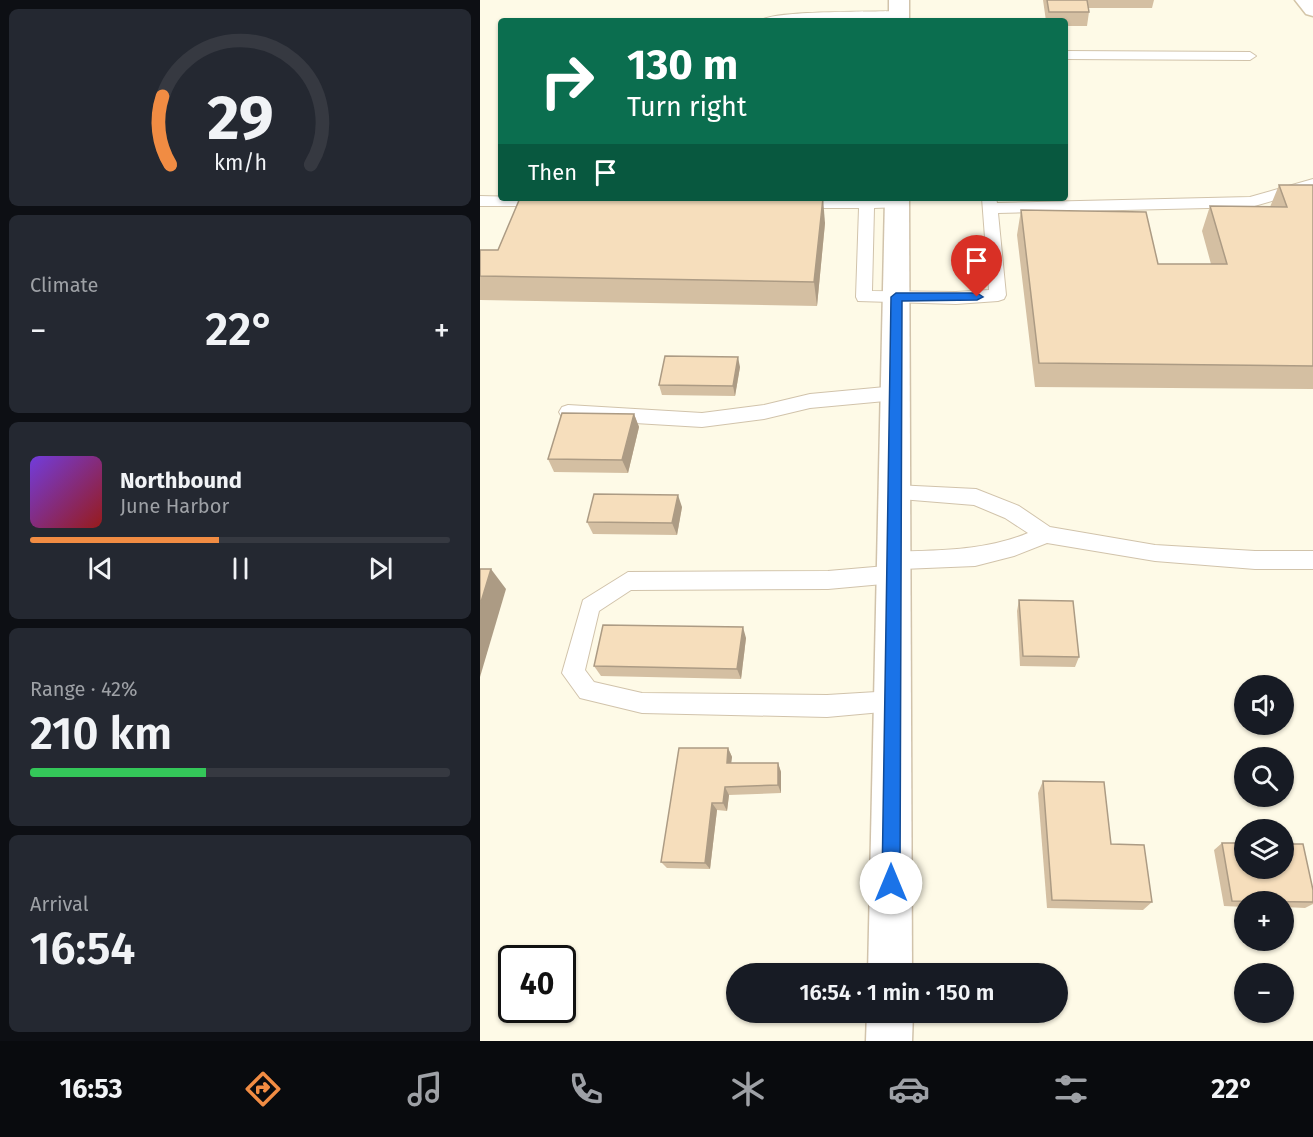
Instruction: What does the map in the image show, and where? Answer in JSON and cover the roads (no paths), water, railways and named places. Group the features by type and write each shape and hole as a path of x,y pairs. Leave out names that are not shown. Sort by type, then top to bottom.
{"street":[{"path":"1305,0 1313,10"},
{"path":"887,202 896,297 890,963"},
{"path":"889,1041 890,1023"}],"lane":[{"path":"794,18 899,12"},
{"path":"1068,55 1250,56"},
{"path":"896,297 956,298 998,295 989,203 1251,202 1313,184"},
{"path":"480,201 563,201"},
{"path":"787,203 887,202"},
{"path":"568,412 702,420 764,412 810,401 896,393"},
{"path":"895,493 976,497 1012,512 1046,535 1155,554 1255,560 1313,560"},
{"path":"892,701 827,706 642,703 588,691 573,673 590,606 628,581 828,580 894,567 975,557 1014,548 1046,535"}]}
